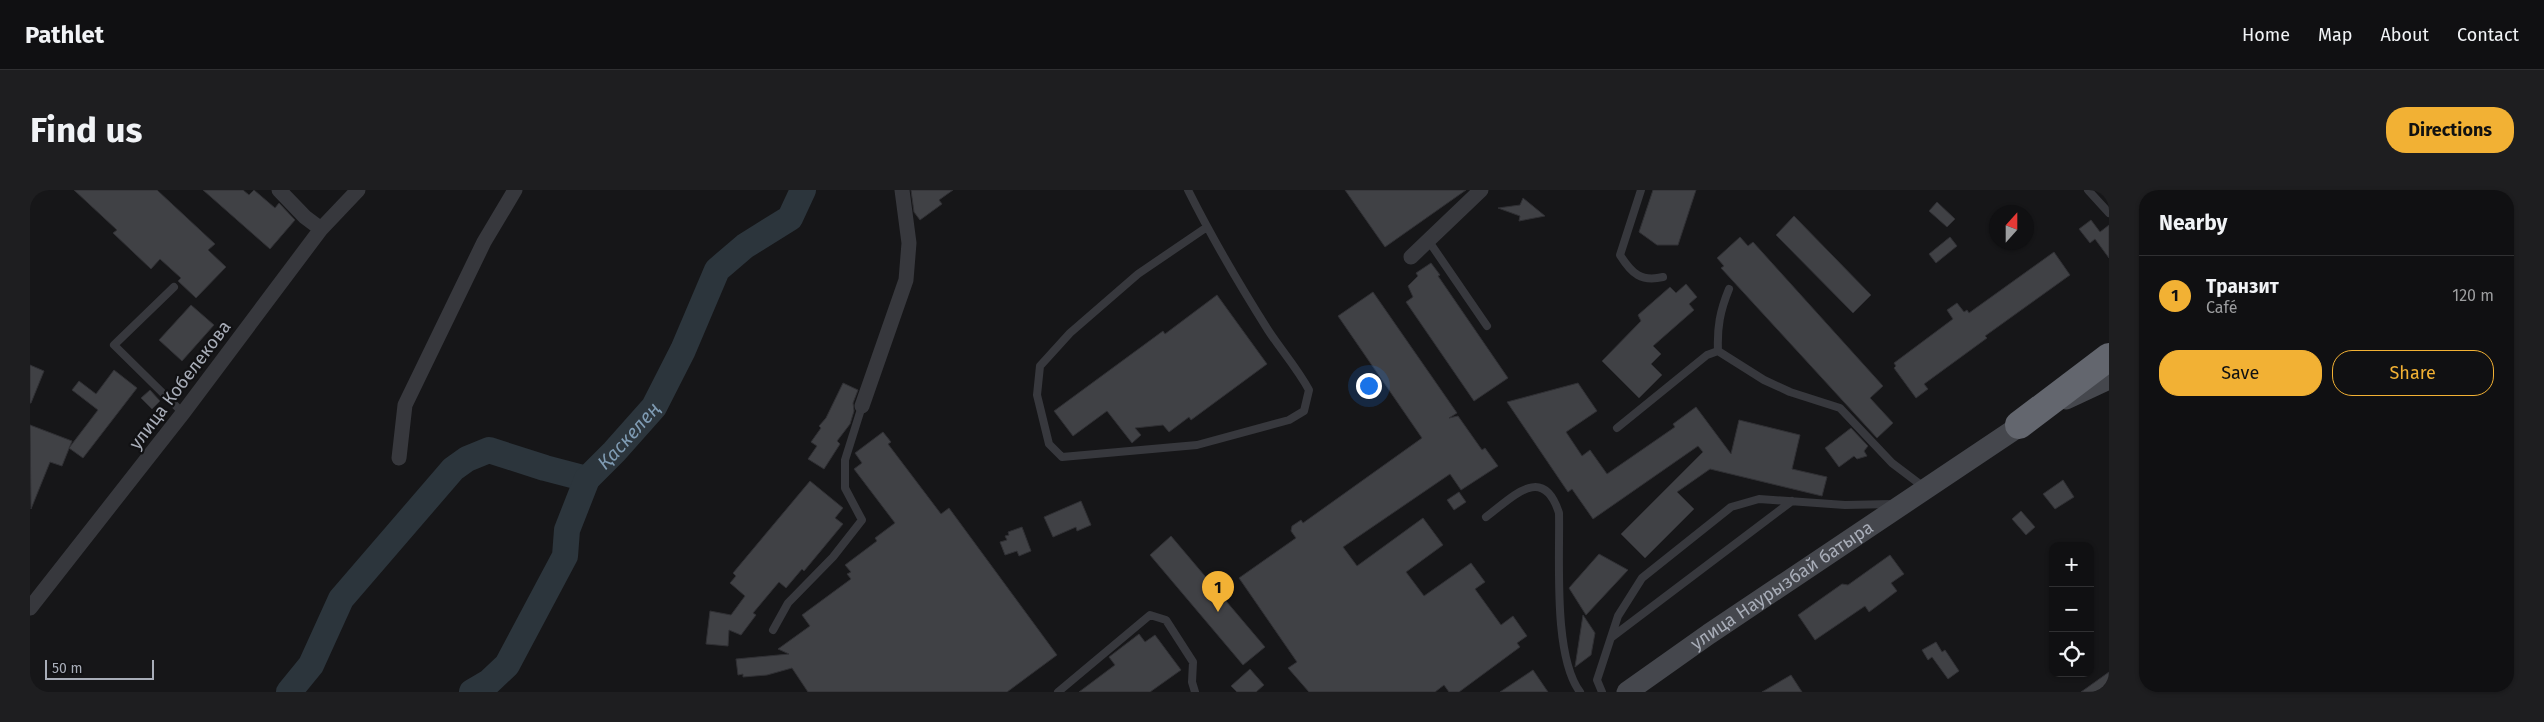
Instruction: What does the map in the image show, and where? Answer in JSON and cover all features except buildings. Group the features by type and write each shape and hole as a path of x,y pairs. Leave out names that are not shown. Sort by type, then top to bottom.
{"highway":[{"path":"2019,425 2108,376"}],"main road":[{"name":"улица Наурызбай батыра","path":"1636,689 1901,504 2019,425"}],"street":[{"path":"279,190 321,229"},
{"name":"улица Кобелекова","path":"30,608 183,413 321,229 358,190"},
{"path":"399,458 405,405 484,242 515,190"},
{"path":"862,406 906,280 909,243 902,190"},
{"path":"1410,257 1481,190"}],"lane":[{"path":"1188,190 1236,280 1270,333 1294,364 1309,390 1304,411 1289,420 1197,445 1062,457 1049,444 1037,395 1040,366 1070,332 1138,274 1207,227"},
{"path":"1640,190 1620,256 1631,272 1650,280 1663,277"},
{"path":"2088,190 2109,213"},
{"path":"1428,240 1487,326"},
{"path":"174,287 114,344 183,413"},
{"path":"1718,351 1717,328 1721,309 1729,289"},
{"path":"1617,428 1707,355 1718,351"},
{"path":"1718,351 1756,375 1790,392 1840,408 1892,463 1931,485"},
{"path":"773,630 788,603 833,556 862,520 845,488 846,460 862,406"},
{"path":"1486,517 1518,494 1533,487 1540,486 1555,499 1559,513 1562,643 1576,686 1580,692"},
{"path":"1602,692 1597,680 1618,616 1642,578 1731,507 1759,499 1845,505 1901,504"},
{"path":"1612,638 1792,501"},
{"path":"1058,692 1150,614 1166,620 1193,662 1192,682 1195,692"}],"waterway":[{"name":"Қаскелең","path":"472,692 489,682 507,665 565,556 567,530 587,479 654,407 683,350 717,270 745,246 790,218 803,190"},
{"path":"289,692 311,665 341,599 453,469 467,459 489,450 587,479"}],"place":[{"name":"Транзит","path":"1218,612"}]}
